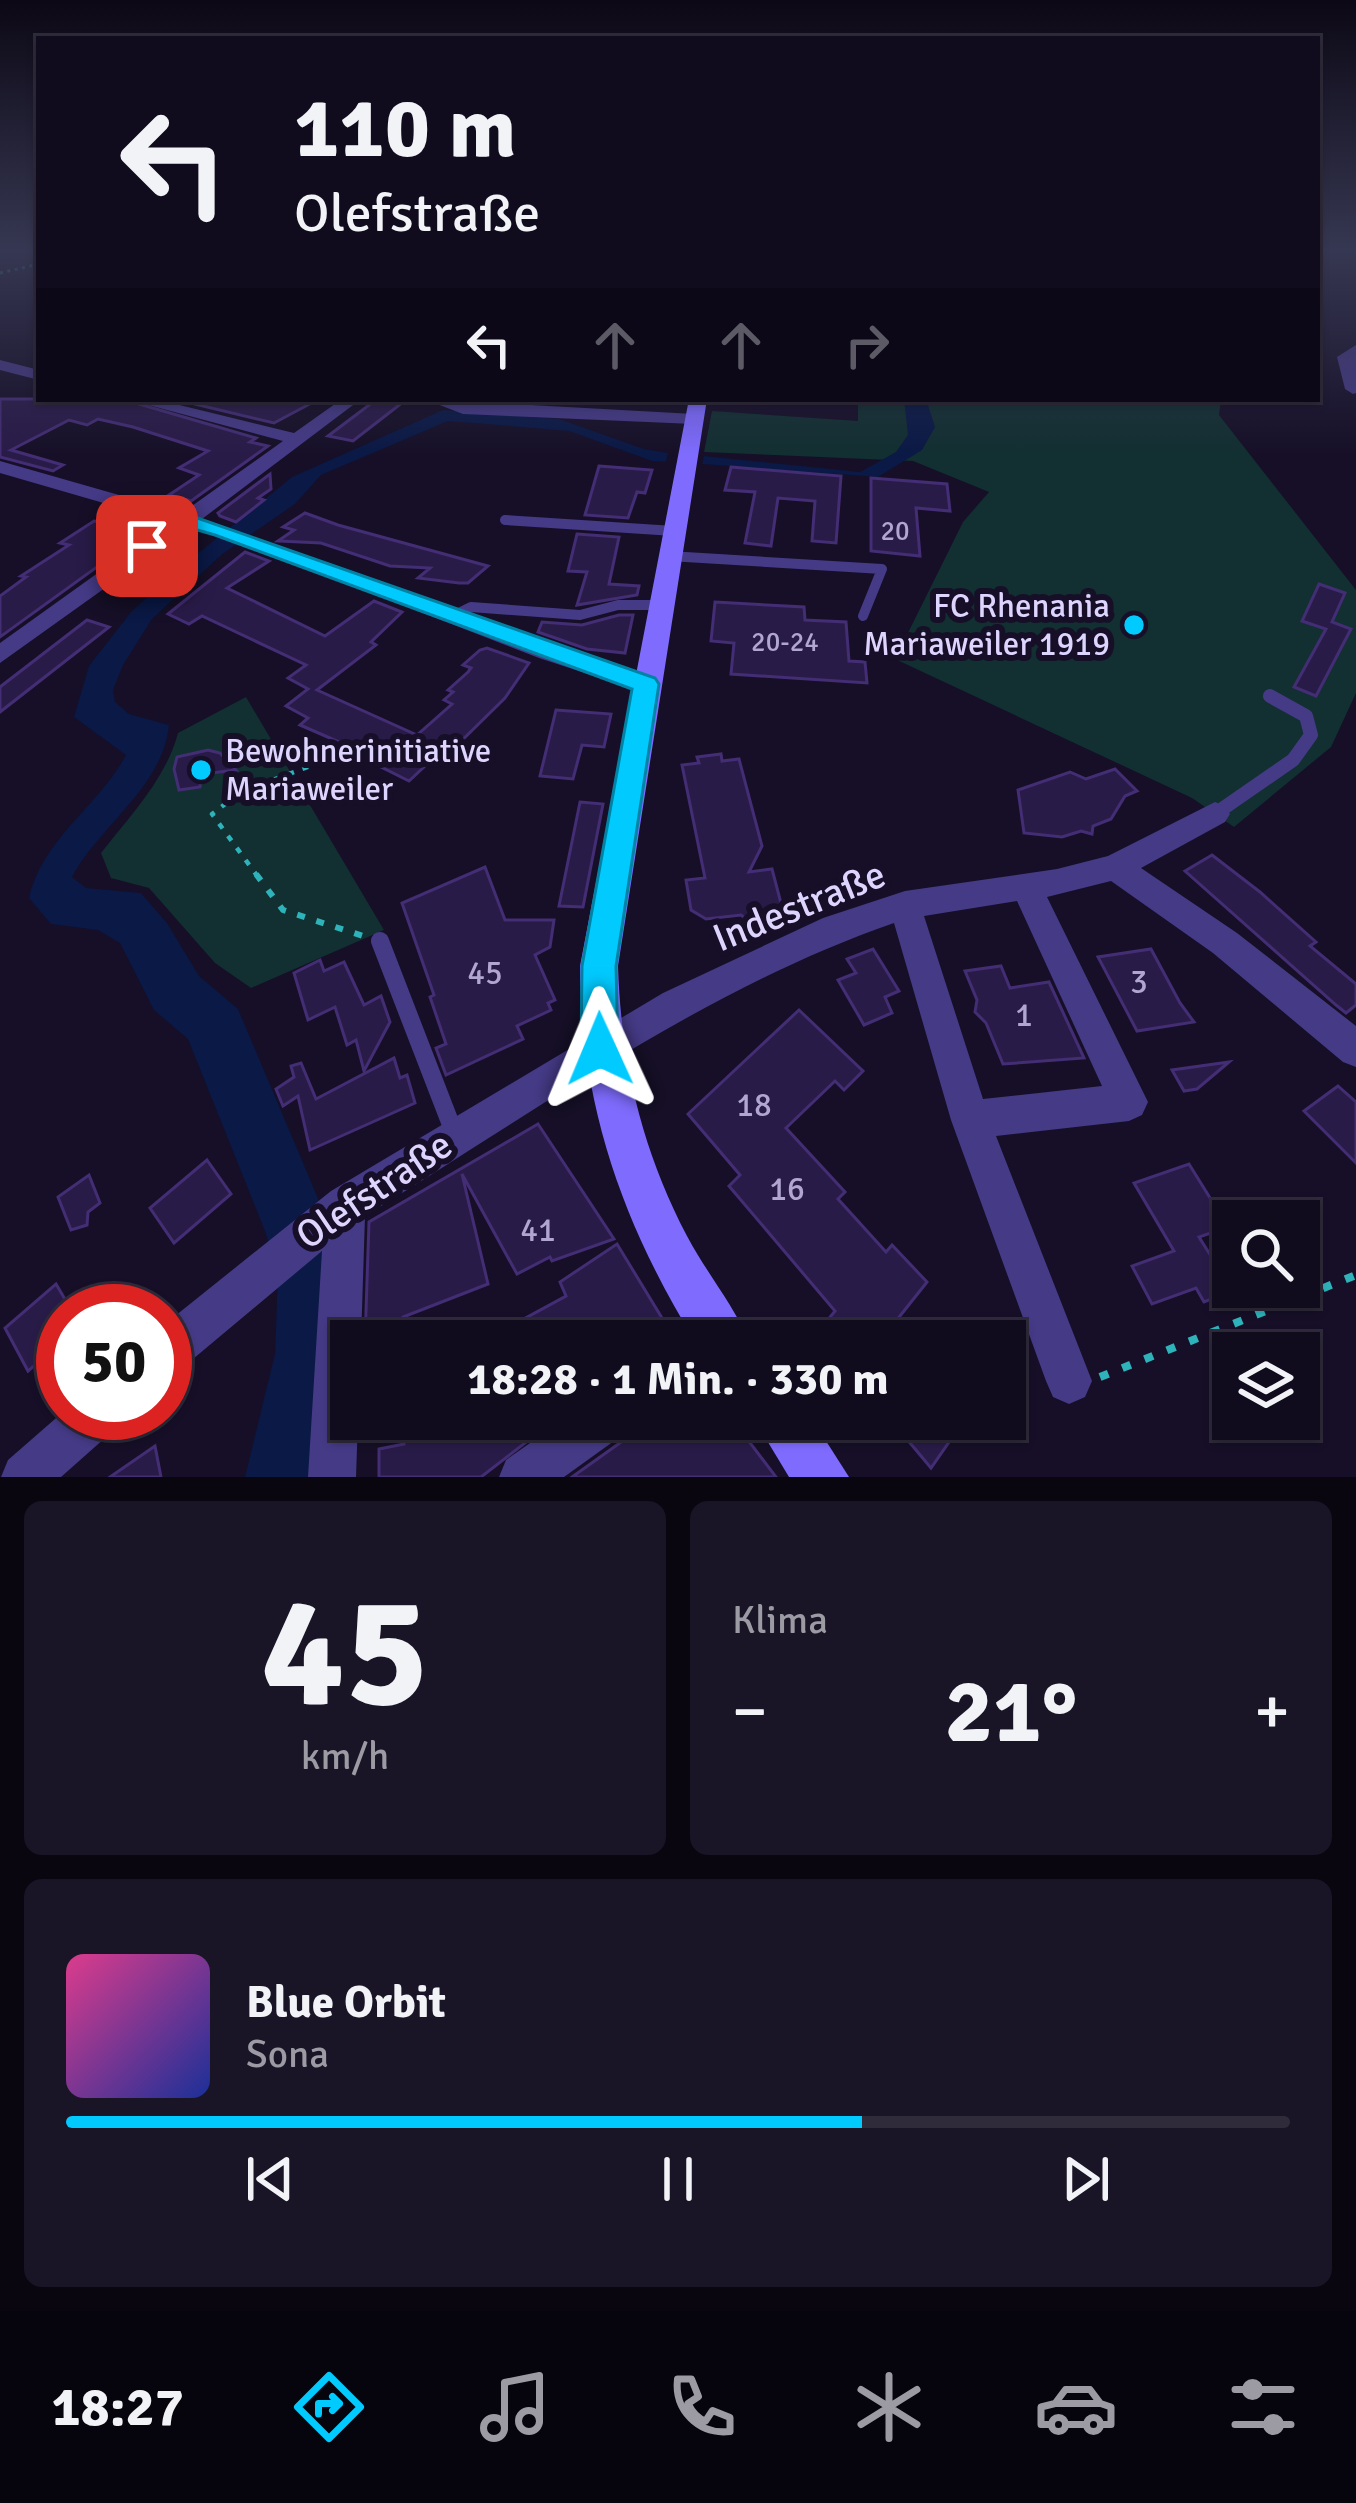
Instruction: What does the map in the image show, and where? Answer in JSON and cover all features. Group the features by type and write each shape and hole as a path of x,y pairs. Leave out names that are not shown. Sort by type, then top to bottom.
{"main road":[{"path":"696,409 599,966 600,1049 634,1176 708,1320"},
{"path":"795,1440 822,1477"}],"street":[{"path":"1353,388 1345,357 1356,350"},
{"path":"0,365 36,374"},
{"path":"146,402 295,440"},
{"path":"0,655 349,402"},
{"path":"441,402 463,409 696,409"},
{"path":"0,467 247,538 646,684"},
{"name":"Indestraße","path":"600,1049 674,1005 824,933 905,905 1115,867 1215,814"},
{"path":"1115,867 1225,944 1356,1049"},
{"path":"970,1120 1130,1102 1026,886"},
{"path":"905,905 970,1120 1069,1381"},
{"name":"Olefstraße","path":"192,1330 337,1210 600,1049"},
{"path":"332,1477 337,1210"},
{"path":"25,1477 67,1440"},
{"path":"523,1477 575,1440"}],"lane":[{"path":"506,520 882,569 862,616"},
{"path":"453,616 471,607 580,615 608,606 660,605"},
{"path":"1215,814 1293,760 1311,735 1306,716 1270,696"},
{"path":"380,941 455,1135"}],"path":[{"path":"326,760 241,792 212,814 283,910 380,941"},
{"path":"1069,1381 1110,1376 1356,1275"}],"green space":[{"name":"FC Rhenania Mariaweiler 1919","path":"858,402 1221,402 1219,415 1356,590 1356,693 1331,747 1234,827 1192,798 895,659 963,522 989,492 913,461 704,452 712,411 858,421"},
{"path":"246,697 384,930 251,988 215,963 149,888 111,878 101,853 156,782 178,733"}],"water":[{"path":"904,402 927,402 935,427 922,450 878,477 702,464 704,456 860,472 896,452 908,435"},
{"path":"443,410 559,419 668,453 666,462 652,461 569,431 448,421 321,475 295,504 221,555 152,619 123,665 113,690 115,702 129,714 169,725 164,747 143,787 72,877 86,888 141,893 167,923 199,976 238,1009 317,1196 338,1267 339,1287 308,1477 245,1477 275,1354 278,1272 265,1231 188,1039 154,1010 120,943 98,930 51,924 29,898 58,840 126,755 74,717 89,666 131,612 292,477"}],"building":[{"path":"0,399 132,402 256,438 250,442 268,446 191,501 169,495 199,475 179,468 208,451 133,427 98,419 87,425 69,420 11,450 63,465 53,471 0,457"},
{"path":"186,402 313,402 274,423"},
{"path":"373,402 403,402 353,441 328,436"},
{"path":"599,466 652,470 645,493 637,492 628,518 585,515"},
{"path":"731,467 841,476 836,543 812,541 815,501 778,498 771,546 745,543 755,492 725,490"},
{"path":"270,474 271,489 258,498 264,500 236,522 220,516 218,513"},
{"path":"871,478 947,484 950,511 916,508 920,556 871,551"},
{"path":"305,513 488,566 468,583 459,583 418,578 430,568 390,566 321,543 278,541 294,530 283,527"},
{"path":"94,521 144,533 0,637 0,596 26,577 21,576 69,545 60,543"},
{"path":"577,534 619,537 609,584 639,586 637,595 577,605 587,572 568,571"},
{"path":"245,552 269,561 227,588 325,636 374,601 402,612 371,642 376,645 317,690 417,735 452,704 444,700 453,692 448,690 468,672 471,668 463,665 480,650 487,648 529,663 505,698 447,755 440,752 409,781 365,759 369,755 300,725 308,718 286,706 308,689 288,678 306,665 202,616 189,624 168,614"},
{"path":"1319,584 1345,593 1332,622 1351,629 1316,696 1294,687 1326,629 1302,621"},
{"path":"715,602 804,607 805,620 846,622 849,661 865,662 867,683 731,674 734,643 711,641"},
{"path":"633,615 625,653 587,649 538,632 542,622 582,625"},
{"path":"87,620 109,627 0,712 0,687"},
{"path":"556,710 611,714 604,747 582,745 573,779 540,776"},
{"name":"Bewohnerinitiative Mariaweiler","path":"208,750 220,753 236,770 202,774 200,787 179,790 174,769 177,757"},
{"path":"721,754 722,761 739,759 762,846 749,872 772,869 782,907 770,909 759,921 750,922 741,915 706,919 691,910 686,880 705,878 682,765 699,763 697,757"},
{"path":"1115,769 1137,791 1125,796 1111,819 1093,826 1092,834 1024,833 1018,790 1070,772 1086,779"},
{"path":"580,802 603,804 583,907 559,906"},
{"path":"1212,855 1316,942 1310,946 1356,984 1356,1005 1346,1013 1185,871"},
{"path":"485,867 505,920 554,920 550,947 535,955 555,1000 548,1003 551,1010 517,1026 523,1039 446,1075 436,1048 446,1044 430,997 434,995 402,903"},
{"path":"873,949 899,991 885,997 892,1013 864,1025 838,980 856,973 847,959"},
{"path":"1151,949 1194,1022 1137,1031 1098,957"},
{"path":"320,960 324,971 344,962 364,1005 381,996 390,1022 364,1071 356,1040 347,1045 335,1007 308,1020 294,973"},
{"path":"1001,966 1010,988 1049,982 1084,1058 1003,1064 986,1023 975,1012 977,1000 965,971"},
{"path":"799,1010 863,1071 844,1090 835,1081 786,1128 845,1192 838,1199 886,1252 892,1245 927,1282 897,1320 828,1320 835,1311 729,1186 740,1175 688,1114"},
{"path":"394,1058 400,1078 407,1075 415,1103 310,1150 298,1096 283,1106 276,1089 294,1077 291,1066 301,1063 316,1099"},
{"path":"1229,1062 1197,1089 1184,1091 1172,1070"},
{"path":"1338,1086 1356,1102 1356,1163 1304,1111"},
{"path":"538,1124 614,1239 552,1261 550,1257 517,1274 462,1174 488,1284 403,1320 366,1320 369,1222"},
{"path":"207,1160 231,1194 174,1243 150,1208"},
{"path":"1189,1164 1212,1201 1212,1233 1199,1237 1212,1258 1212,1299 1204,1302 1196,1288 1152,1304 1132,1266 1174,1251 1134,1183"},
{"path":"89,1175 100,1203 88,1212 87,1225 71,1230 58,1197"},
{"path":"617,1244 663,1320 522,1320 566,1296 560,1282"},
{"path":"36,1301 36,1364 28,1371 5,1328"},
{"path":"404,1440 529,1440 481,1477 379,1477 379,1449 404,1444"},
{"path":"624,1440 748,1440 776,1477 572,1477"},
{"path":"908,1440 950,1440 931,1468"},
{"path":"155,1446 161,1477 110,1477"}],"place":[{"name":"FC Rhenania Mariaweiler 1919","path":"1134,625"},
{"name":"Bewohnerinitiative Mariaweiler","path":"201,770"}],"route":[{"path":"147,546 183,519 223,530 646,684 599,966 600,1049"}]}
